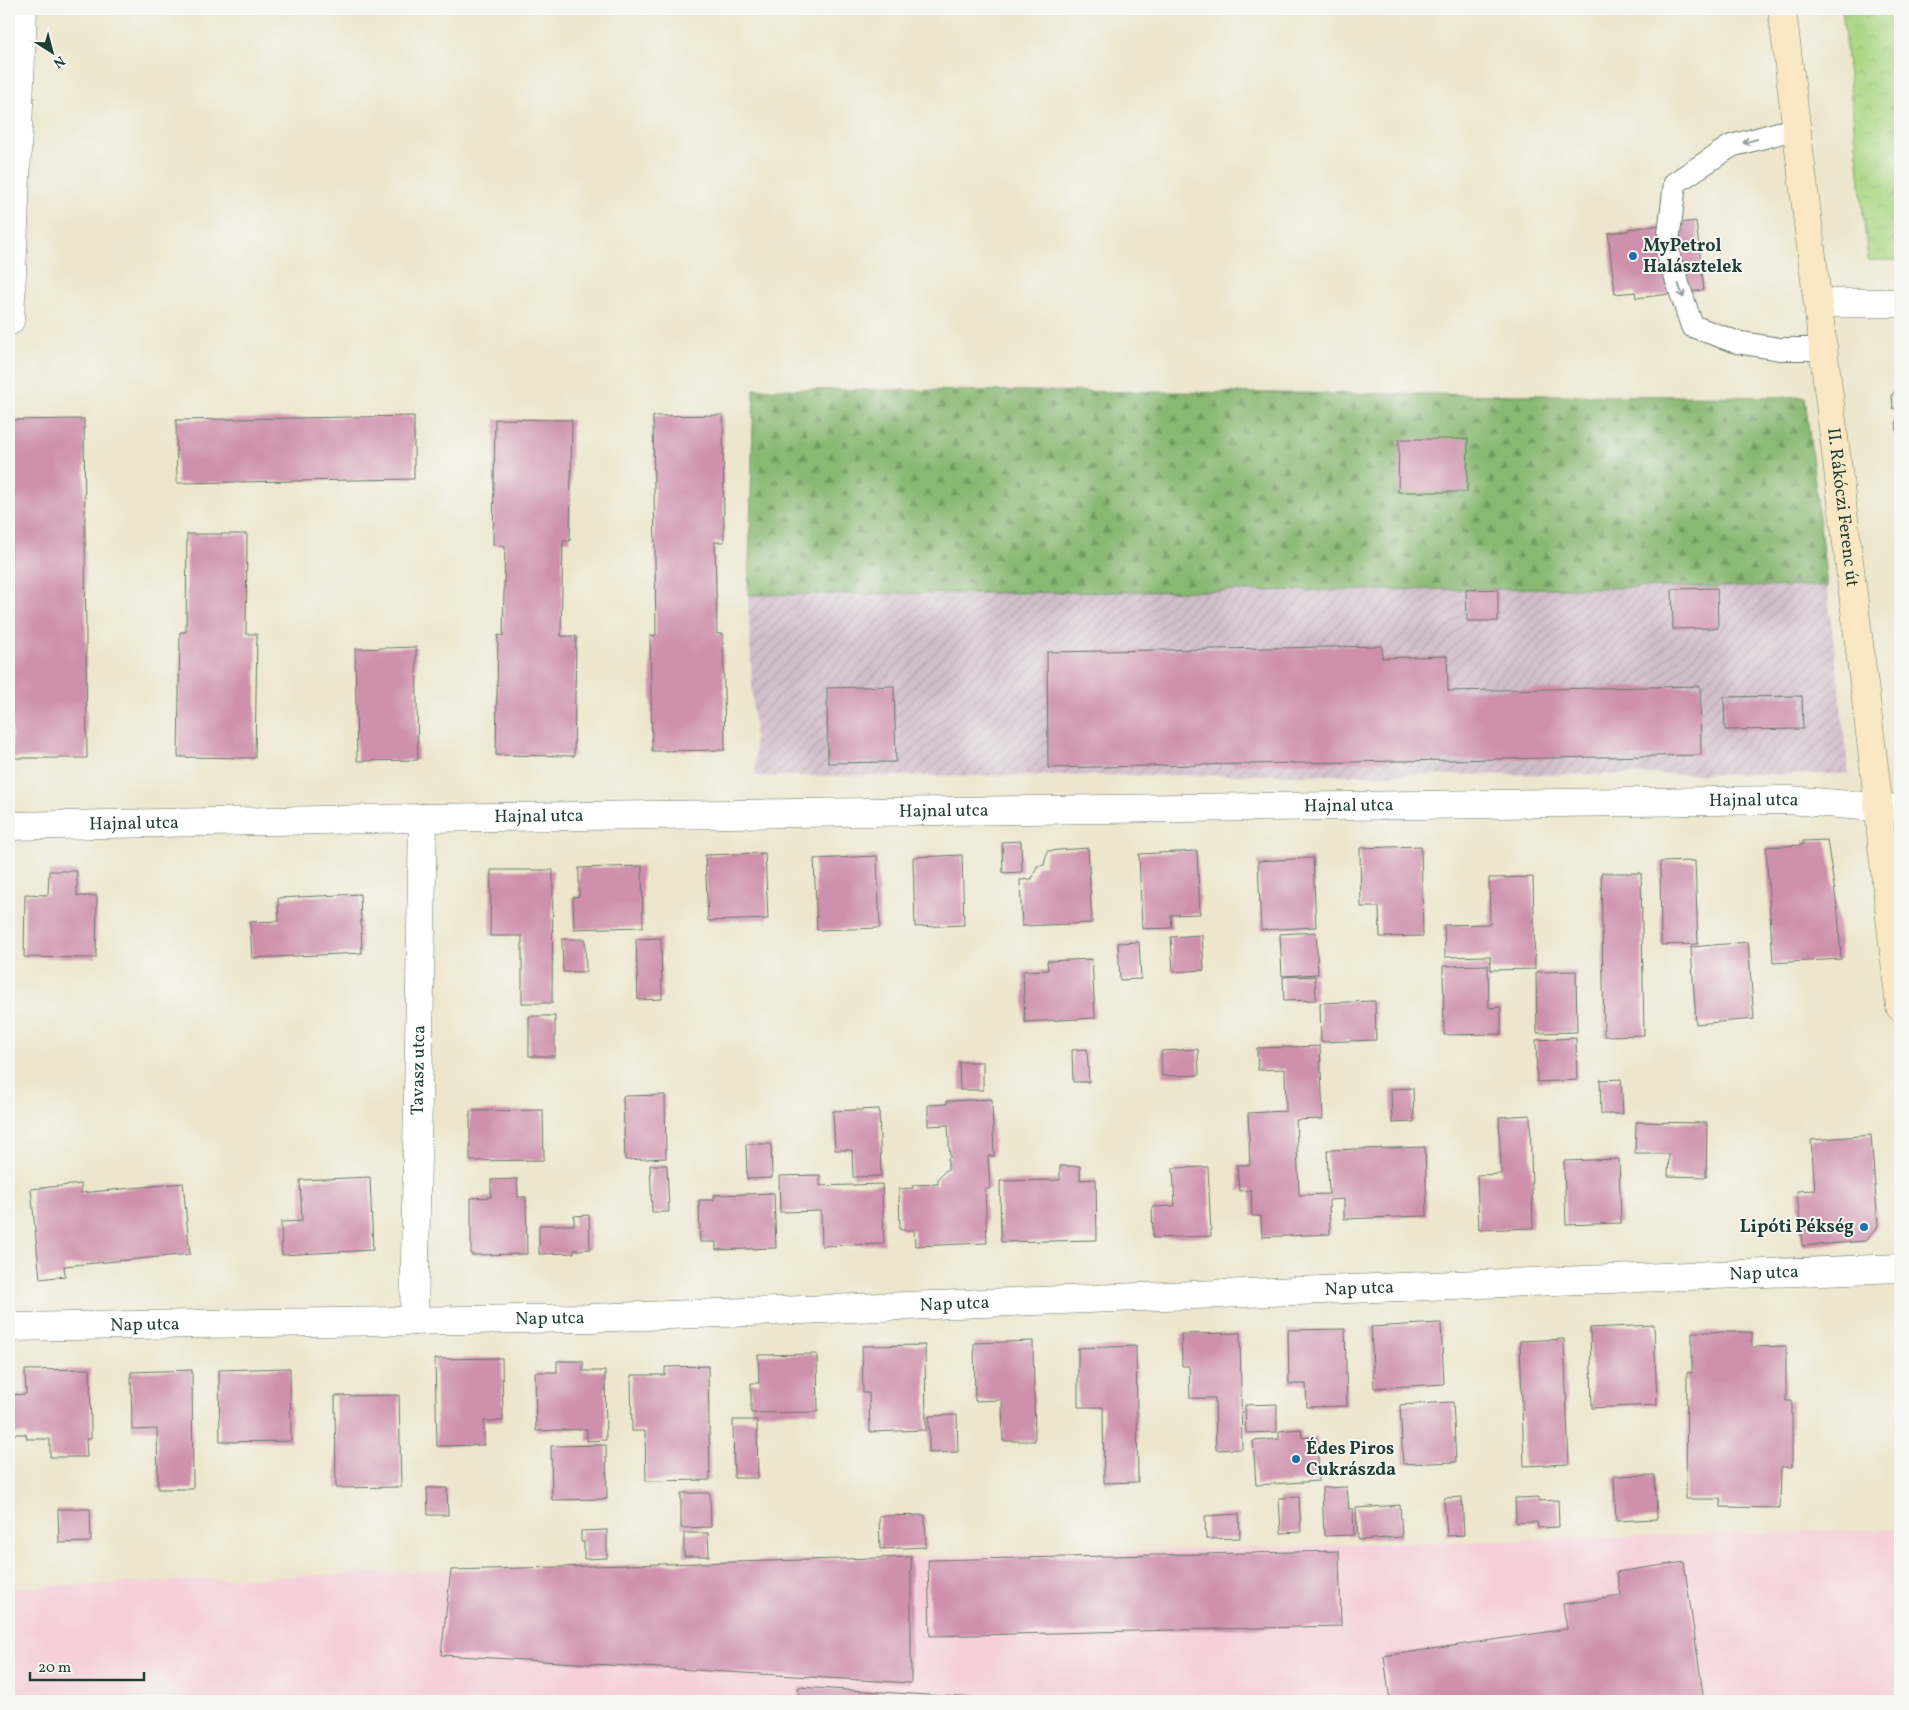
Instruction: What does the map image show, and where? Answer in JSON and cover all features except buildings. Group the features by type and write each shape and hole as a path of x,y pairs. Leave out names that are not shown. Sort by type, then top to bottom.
{"main road":[{"name":"II. Rákóczi Ferenc út","path":"1782,9 1824,349 1890,809 1882,846 1900,1007"}],"street":[{"path":"9,321 23,9"},
{"path":"1818,303 1900,303"},
{"name":"Hajnal utca","path":"9,826 423,818 1789,800 1890,809"},
{"name":"Tavasz utca","path":"414,1321 423,818"},
{"name":"Nap utca","path":"9,1327 590,1318 1900,1268"}],"lane":[{"path":"1797,128 1731,146 1675,183 1667,251 1692,326 1736,342 1780,349 1824,349"}],"shaded area":[{"path":"1827,586 1849,774 756,776 748,595"},
{"path":"1900,1529 1900,1701 9,1701 9,1588 451,1570"}],"green space":[{"path":"1842,9 1900,9 1900,260 1868,260"},
{"path":"754,389 1805,397 1827,586 748,595"}],"place":[{"name":"MyPetrol Halásztelek","path":"1633,256"},
{"name":"Lipóti Pékség","path":"1864,1227"},
{"name":"Édes Piros Cukrászda","path":"1296,1459"}]}
